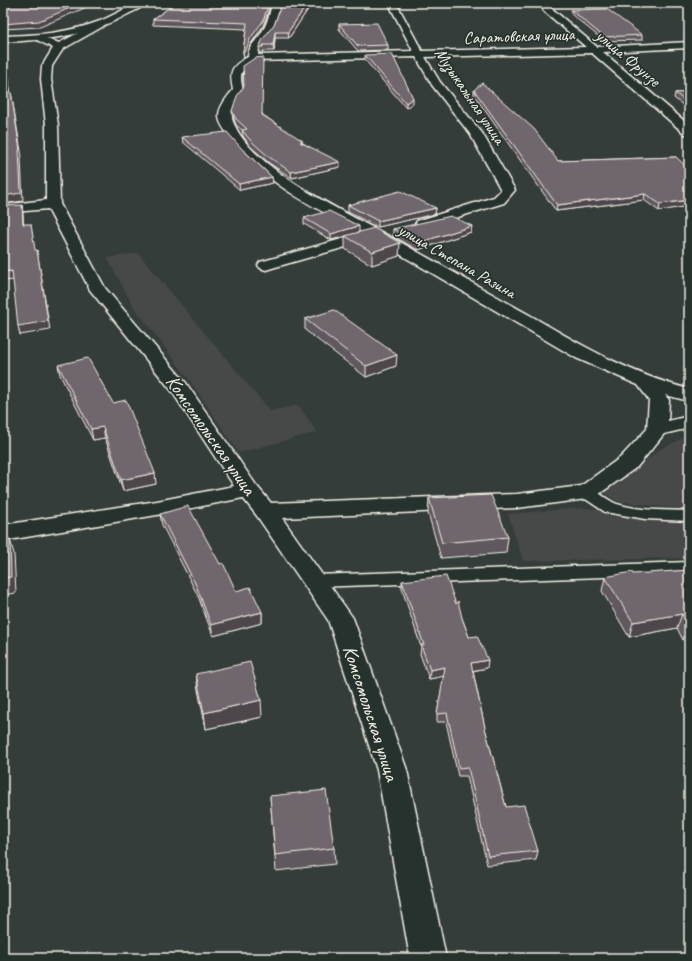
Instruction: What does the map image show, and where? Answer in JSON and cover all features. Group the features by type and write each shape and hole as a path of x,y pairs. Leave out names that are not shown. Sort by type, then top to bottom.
{"street":[{"path":"38,38 58,47 99,24 142,3"},
{"path":"253,58 252,49 259,43 273,21 276,3"},
{"name":"Музыкальная улица","path":"395,8 436,83 476,133 508,190 499,200 438,220 407,227"},
{"name":"улица Фрунзе","path":"547,9 689,131"},
{"path":"3,40 38,38 76,32 99,24"},
{"name":"Саратовская улица","path":"253,58 594,50 607,48 689,45"},
{"name":"Комсомольская улица","path":"58,47 47,66 46,79 52,125 53,204 98,290 179,387 248,490 265,511 340,618 392,770 428,958"},
{"name":"улица Степана Разина","path":"253,58 238,67 234,75 238,90 230,101 225,116 230,129 245,150 263,166 311,200 376,234 583,354 665,389 689,395"},
{"path":"3,209 53,204"},
{"path":"266,265 391,231"},
{"path":"645,381 659,400 657,430"},
{"path":"265,511 517,501 587,492 629,462 657,430 689,422"},
{"path":"3,533 157,508 248,490"}],"lane":[{"path":"587,492 611,508 645,514 689,516"},
{"path":"315,581 689,568"}],"shaded area":[{"path":"138,253 270,411 298,405 317,432 239,453 191,382 134,307 107,258"},
{"path":"689,435 689,510 617,501 602,492 661,449"},
{"path":"580,508 689,515 689,558 523,561 508,514"}],"building":[{"path":"3,3 82,3 39,21 3,24"},
{"path":"176,3 269,3 263,21 250,39 246,50 243,52 247,23 153,19"},
{"path":"280,3 308,3 288,32 275,32 273,45 263,45 263,47 259,47 275,23 280,8"},
{"path":"607,9 642,35 604,37 571,10"},
{"path":"377,23 388,45 358,46 339,24"},
{"path":"3,37 10,92 20,150 21,193 3,196"},
{"path":"392,54 413,98 406,103 365,55"},
{"path":"263,57 262,115 303,141 300,142 340,162 291,172 269,157 250,140 242,130 247,129 236,119 232,111 237,96 244,86 243,66 255,58"},
{"path":"482,83 534,129 558,161 676,157 689,169 689,200 660,204 645,194 557,205 474,90"},
{"path":"689,92 689,104 675,93"},
{"path":"227,132 242,149 272,177 239,184 182,137"},
{"path":"400,191 436,208 378,221 348,205"},
{"path":"22,205 23,224 31,224 35,250 37,250 48,321 18,326 12,271 3,272 3,206"},
{"path":"329,211 359,226 331,234 304,218"},
{"path":"451,216 472,226 418,243 393,229"},
{"path":"374,228 400,243 372,252 345,236"},
{"path":"334,310 397,355 366,366 305,319"},
{"path":"88,358 113,403 126,400 155,473 121,480 103,427 91,429 58,365"},
{"path":"491,495 508,537 442,543 429,498"},
{"path":"188,506 220,564 223,563 236,591 250,587 262,612 211,625 196,585 160,514"},
{"path":"10,539 11,577 3,578 3,540"},
{"path":"689,570 689,625 682,614 633,622 605,577 632,572 633,574"},
{"path":"446,576 456,604 458,601 469,637 477,636 488,660 471,663 485,728 506,807 524,805 538,851 488,856 468,767 459,768 447,713 437,714 445,667 430,670 421,645 424,645 402,581"},
{"path":"250,662 261,700 204,713 196,674"},
{"path":"326,790 334,848 275,855 270,796"},
{"path":"344,954 345,958 311,958"}]}
